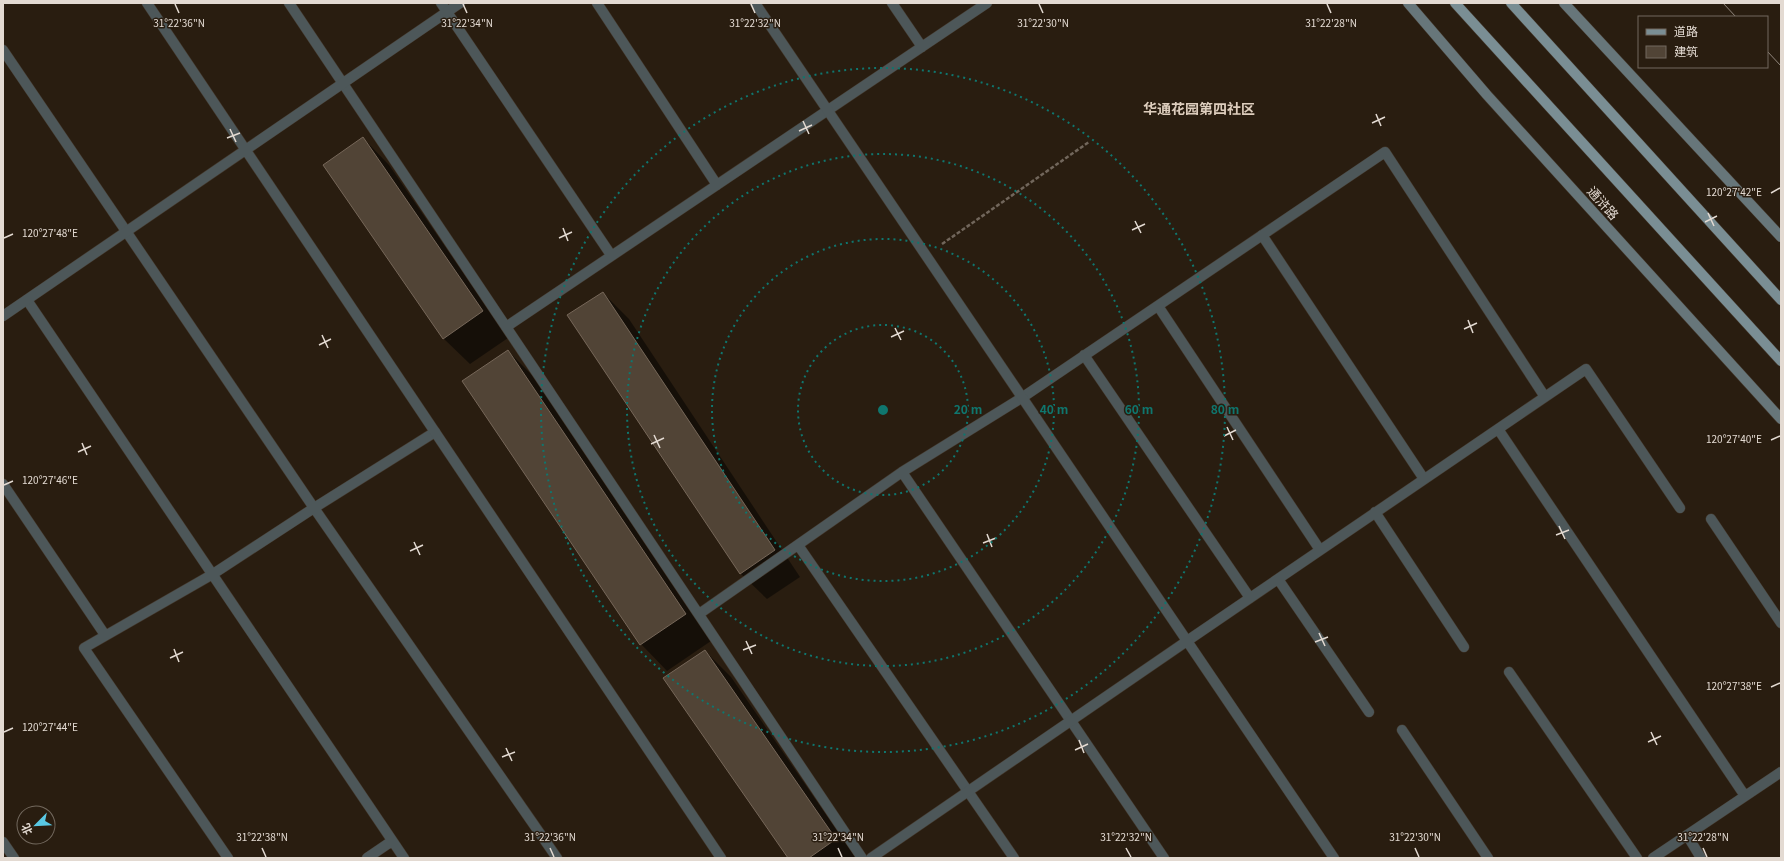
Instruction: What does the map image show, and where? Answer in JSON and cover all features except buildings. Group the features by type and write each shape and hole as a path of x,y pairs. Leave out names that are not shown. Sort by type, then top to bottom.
{"main road":[{"name":"通浒路","path":"1408,3 1487,95 1781,419"},
{"name":"通浒路","path":"1455,3 1781,362"},
{"path":"1511,3 1781,300"},
{"path":"1564,3 1781,237"}],"street":[{"path":"147,3 721,858"},
{"path":"289,3 862,858"},
{"path":"441,3 611,255"},
{"path":"3,316 460,3"},
{"path":"597,3 717,185"},
{"path":"755,3 1334,858"},
{"path":"892,3 922,47"},
{"path":"506,327 987,3"},
{"path":"3,50 314,508 557,858"},
{"path":"699,614 902,472 1023,397 1385,152 1545,397"},
{"path":"1262,235 1424,479"},
{"path":"27,300 404,858"},
{"path":"1158,306 1320,550"},
{"path":"1084,355 1250,598"},
{"path":"871,858 1070,720 1586,369 1680,508"},
{"path":"1498,429 1745,796"},
{"path":"228,858 84,648 212,574 435,432"},
{"path":"902,472 1164,858"},
{"path":"3,484 105,635"},
{"path":"1375,512 1464,647"},
{"path":"1711,520 1781,623"},
{"path":"798,545 1014,858"},
{"path":"1278,579 1369,712"},
{"path":"1509,672 1637,858"},
{"path":"1402,730 1488,858"},
{"path":"1653,858 1781,772"},
{"path":"1686,836 1702,858"},
{"path":"367,858 392,841"},
{"path":"3,842 14,858"}],"path":[{"path":"926,254 1089,142"}],"tram line":[{"path":"1723,3 1735,16"},
{"path":"1768,52 1781,66"}],"district":[{"name":"华通花园第四社区","path":"1199,109"}]}
